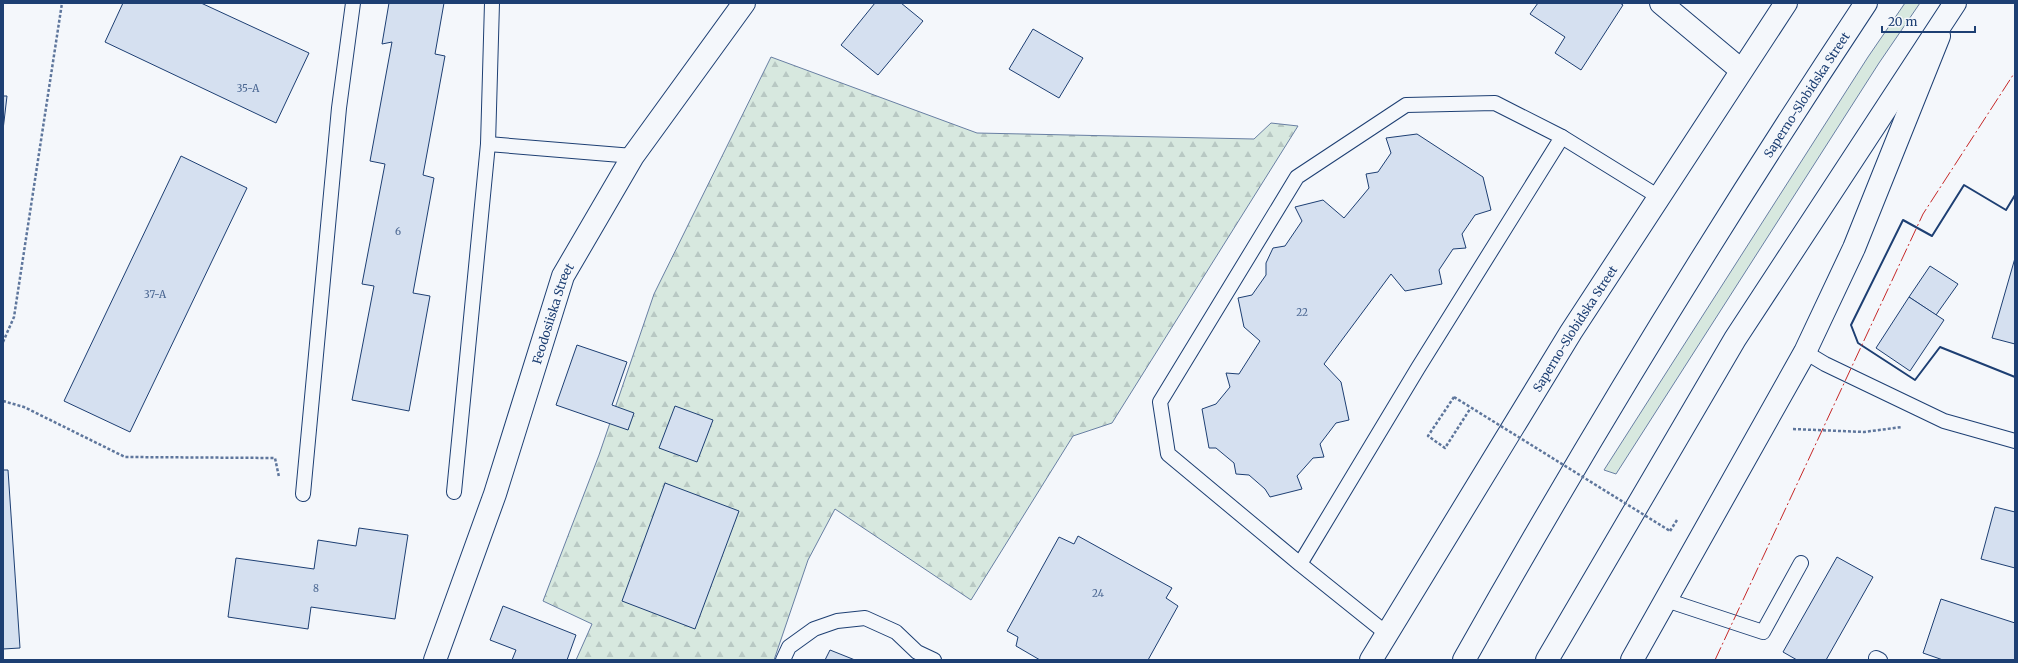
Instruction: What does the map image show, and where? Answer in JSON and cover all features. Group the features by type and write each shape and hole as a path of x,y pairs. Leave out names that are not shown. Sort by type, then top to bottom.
{"street":[{"name":"Feodosiiska Street","path":"435,660 495,494 563,276 633,156 744,3"},
{"path":"1662,3 1741,70"},
{"name":"Saperno-Slobidska Street","path":"1371,660 1386,633 1571,332 1786,3"},
{"name":"Saperno-Slobidska Street","path":"1464,660 1518,564 1689,276 1779,134 1866,3"},
{"path":"1632,660 1805,352 1854,248 1952,7"},
{"path":"1547,660 1735,339 1952,7"}],"lane":[{"path":"303,494 338,116 353,3"},
{"path":"454,492 488,144 492,3"},
{"path":"1386,633 1300,564 1168,454 1160,402 1293,184 1297,178 1406,105 1495,103 1562,137 1659,197"},
{"path":"1300,564 1418,368 1562,137"},
{"path":"488,144 633,156"},
{"path":"1805,352 1825,364 1944,421 2015,441"},
{"path":"1666,600 1764,632 1800,564"},
{"path":"783,660 789,647 814,629 837,621 865,618 896,632 917,652 934,660"}],"path":[{"path":"3,342 14,317 62,3"},
{"path":"1470,409 1445,448 1428,436 1454,397 1670,531"},
{"path":"3,401 24,407 125,457 275,458 280,479"},
{"path":"1790,429 1864,432 1944,421"}],"green space":[{"path":"1905,3 1920,3 1879,63 1616,474 1604,470 1868,57"},
{"path":"771,57 977,133 1254,139 1271,123 1298,126 1112,423 1073,436 971,600 835,509 808,560 774,660 576,660 592,624 543,601 599,455 654,294"}],"building":[{"path":"123,3 201,3 309,53 276,123 105,42"},
{"path":"389,3 444,3 435,54 445,56 423,175 434,178 413,293 430,296 409,411 352,400 374,286 362,284 385,164 370,161 392,42 382,44"},
{"path":"875,3 901,3 923,21 878,75 841,45"},
{"path":"1538,3 1620,3 1623,5 1581,70 1555,53 1565,37 1530,14"},
{"path":"1033,29 1083,58 1059,98 1009,69"},
{"path":"3,96 7,96 3,130"},
{"path":"1417,134 1483,177 1491,210 1475,215 1462,234 1466,248 1453,249 1439,270 1442,284 1405,291 1391,274 1324,364 1341,382 1349,420 1336,423 1320,444 1324,457 1313,458 1297,476 1302,489 1270,497 1265,489 1249,475 1236,474 1234,463 1216,448 1209,448 1202,409 1216,404 1230,387 1226,373 1239,374 1260,341 1244,327 1238,298 1252,295 1266,275 1266,263 1273,248 1285,246 1302,221 1295,207 1323,200 1344,218 1369,188 1366,174 1378,172 1391,153 1386,138"},
{"path":"181,156 247,188 130,432 64,401"},
{"path":"2015,258 2015,344 1992,338"},
{"path":"1930,266 1958,284 1936,315 1909,297"},
{"path":"1909,297 1944,320 1910,371 1876,348"},
{"path":"577,345 627,362 612,405 634,413 628,430 556,405"},
{"path":"675,406 713,420 697,462 659,448"},
{"path":"3,470 8,470 20,648 3,649"},
{"path":"665,483 739,511 695,629 622,601"},
{"path":"1995,507 2015,512 2015,568 1981,559"},
{"path":"359,528 408,535 395,619 311,607 308,629 228,617 236,558 314,569 318,540 356,546"},
{"path":"1078,536 1172,588 1166,598 1178,606 1148,660 1040,660 1016,646 1018,637 1007,631 1059,537 1074,544"},
{"path":"1837,557 1873,577 1826,660 1797,660 1783,652"},
{"path":"1941,599 2015,623 2015,660 1943,660 1923,653"},
{"path":"503,606 576,635 567,660 512,660 516,650 490,640"},
{"path":"830,650 855,660 825,660"}],"wall":[{"path":"2015,195 2006,210 1964,185 1932,236 1903,220 1851,325 1858,343 1915,380 1940,347 2015,377"}],"power":[{"path":"1715,660 1923,214 2015,72"}]}
